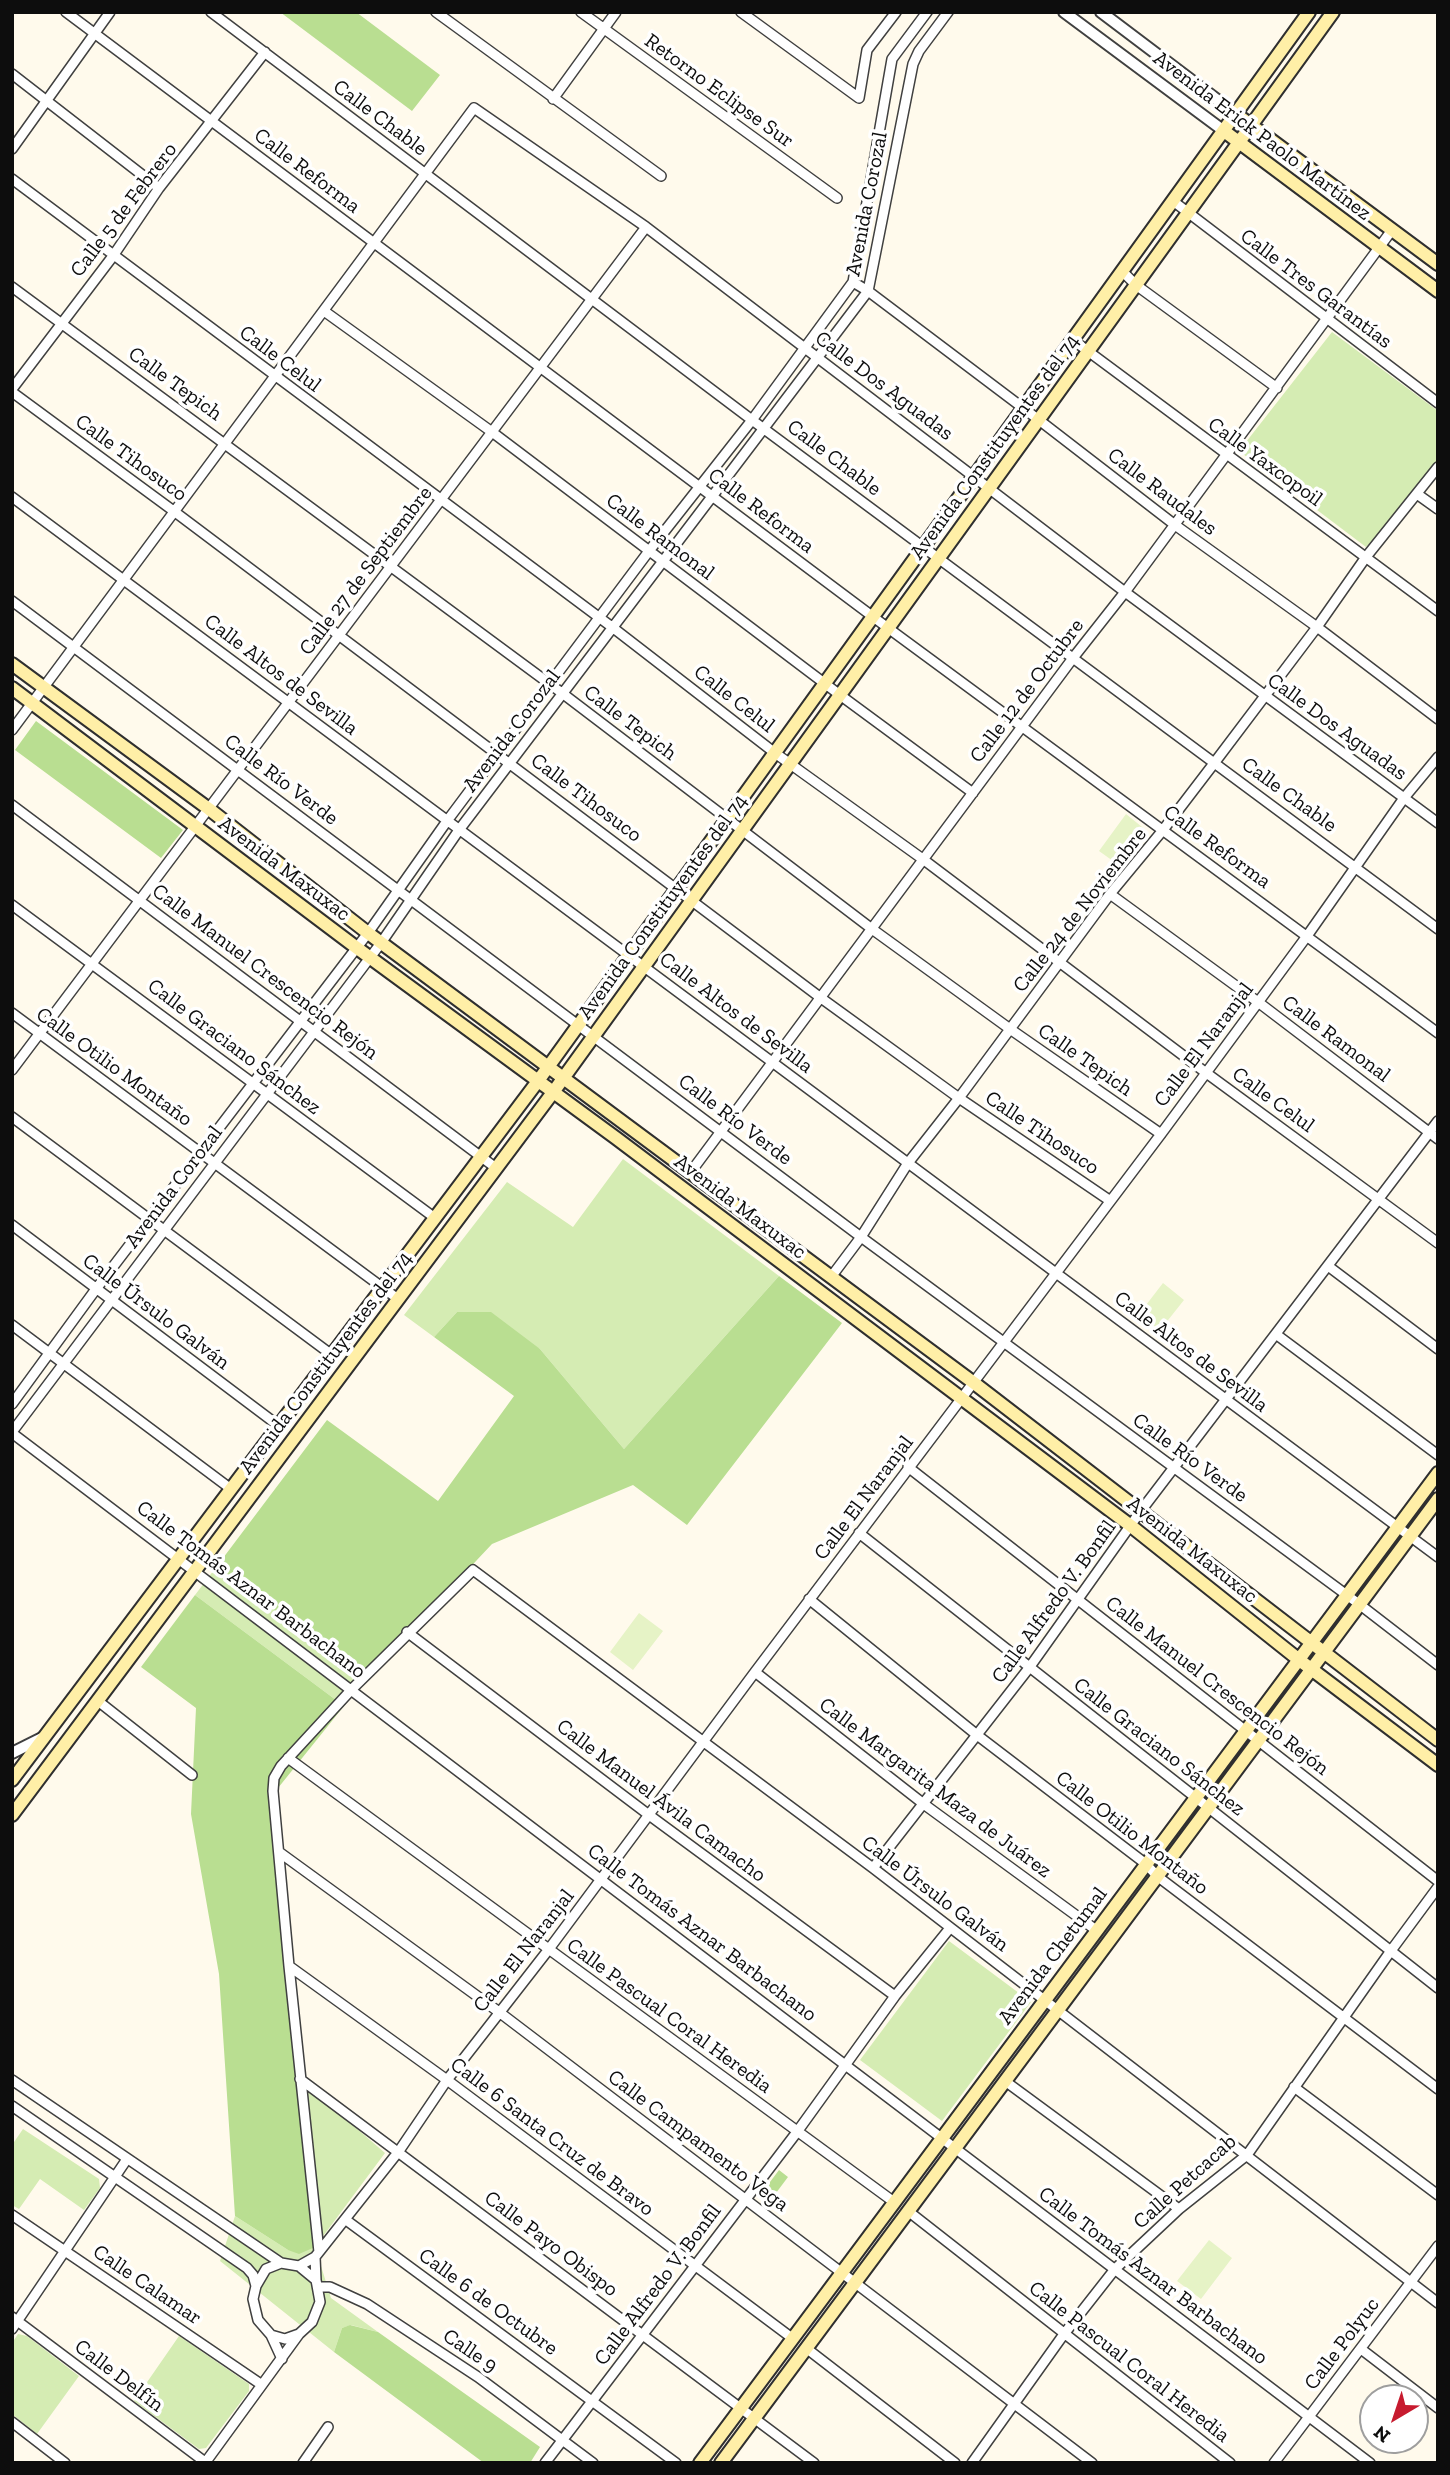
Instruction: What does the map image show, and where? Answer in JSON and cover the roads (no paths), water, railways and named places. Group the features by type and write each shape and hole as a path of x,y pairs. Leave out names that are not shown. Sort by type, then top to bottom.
{"main road":[{"name":"Avenida Constituyentes del 74","path":"12,1780 538,1081 1309,12"},
{"name":"Avenida Constituyentes del 74","path":"12,1815 554,1091 1333,12"},
{"name":"Avenida Erick Paolo Martínez","path":"1236,114 1438,264"},
{"name":"Avenida Erick Paolo Martínez","path":"1224,131 1438,291"},
{"name":"Avenida Maxuxac","path":"12,664 209,809 381,943 974,1383 1438,1740"},
{"name":"Avenida Maxuxac","path":"12,688 357,948 554,1091 1131,1526 1298,1659 1438,1765"},
{"name":"Avenida Chetumal","path":"700,2463 1438,1473"},
{"name":"Avenida Chetumal","path":"721,2463 1438,1499"}],"street":[{"name":"Calle Reforma","path":"65,12 888,628 1023,725 1438,1034"},
{"path":"12,149 110,12"},
{"name":"Calle Chable","path":"211,12 752,420 1438,929"},
{"path":"436,12 661,176"},
{"name":"Retorno Eclipse Sur","path":"581,12 837,198"},
{"path":"553,99 616,12"},
{"path":"741,12 859,98 867,50 896,12"},
{"name":"Avenida Corozal","path":"12,1404 96,1289 399,892 447,821 598,618 752,420 853,282 892,59 926,12"},
{"name":"Avenida Corozal","path":"12,1432 381,943 459,830 868,291 913,64 919,51 948,12"},
{"name":"Avenida Erick Paolo Martínez","path":"1064,12 1079,17 1158,82 1224,131"},
{"name":"Avenida Erick Paolo Martínez","path":"1101,12 1236,114"},
{"name":"Calle 5 de Febrero","path":"12,390 113,256 159,188 265,52"},
{"path":"1158,82 1172,65"},
{"path":"12,74 159,188"},
{"name":"Calle Dos Aguadas","path":"425,173 474,108 646,227 1125,592 1438,823"},
{"path":"12,730 425,173"},
{"name":"Calle Celul","path":"12,179 775,752 1438,1243"},
{"name":"Calle Tres Garantías","path":"1173,201 1438,403"},
{"name":"Calle 27 de Septiembre","path":"12,1070 646,227"},
{"name":"Calle 12 de Octubre","path":"690,1173 1277,388 1392,230"},
{"path":"1122,271 1136,285 1277,388"},
{"name":"Calle Raudales","path":"853,282 1438,719"},
{"name":"Calle Tepich","path":"12,287 562,693 872,929 1010,1029 1161,1133"},
{"name":"Calle Ramonal","path":"324,311 492,432 973,793"},
{"name":"Calle Yaxcopoil","path":"1073,340 1438,611"},
{"name":"Calle Tihosuco","path":"12,390 821,998 959,1098 1109,1200"},
{"name":"Calle 24 de Noviembre","path":"831,1277 861,1237 908,1163 1110,894 1215,762 1366,557 1438,467"},
{"path":"1417,494 1438,509"},
{"name":"Calle Altos de Sevilla","path":"12,497 1438,1558"},
{"name":"Calle Río Verde","path":"12,601 1438,1665"},
{"name":"Calle El Naranjal","path":"317,2255 399,2151 447,2081 974,1383 1307,936 1404,798 1438,757"},
{"name":"Calle Manuel Crescencio Rejón","path":"12,805 496,1168"},
{"name":"Calle Ramonal","path":"1110,894 1438,1139"},
{"name":"Calle Graciano Sánchez","path":"12,905 435,1218"},
{"name":"Calle Otilio Montaño","path":"12,1013 398,1299"},
{"path":"12,1117 332,1355"},
{"name":"Calle Alfredo V. Bonfil","path":"873,1868 925,1805 1029,1668 1140,1512 1438,1121"},
{"name":"Calle Úrsulo Galván","path":"12,1225 279,1426"},
{"path":"1328,1266 1438,1349"},
{"path":"12,1325 231,1489"},
{"path":"1277,1335 1438,1455"},
{"path":"306,1390 321,1402"},
{"name":"Calle Tomás Aznar Barbachano","path":"12,1432 1370,2463"},
{"name":"Calle Manuel Crescencio Rejón","path":"908,1467 1438,1881"},
{"name":"Calle Graciano Sánchez","path":"859,1533 1438,1988"},
{"name":"Calle Úrsulo Galván","path":"407,1632 473,1570 873,1868 1438,2303"},
{"name":"Calle Otilio Montaño","path":"809,1600 977,1735 1146,1864 1157,1876 1438,2089"},
{"path":"205,2462 299,2334 312,2322 320,2302 273,1791 274,1778 288,1758 407,1632"},
{"name":"Calle Manuel Ávila Camacho","path":"407,1632 895,1996"},
{"name":"Calle Margarita Maza de Juárez","path":"755,1672 925,1805 1096,1930"},
{"path":"98,1701 192,1775"},
{"path":"13,1752 46,1735"},
{"name":"Calle Pascual Coral Heredia","path":"288,1758 894,2202"},
{"name":"Calle Campamento Vega","path":"279,1852 499,2012 1093,2463"},
{"name":"Calle Petcacab","path":"972,2463 1064,2334 1115,2269 1179,2209 1247,2155 1438,1887"},
{"name":"Calle Alfredo V. Bonfil","path":"545,2463 797,2132 895,1996 950,1928"},
{"name":"Calle 6 Santa Cruz de Bravo","path":"289,1966 792,2338"},
{"name":"Calle Payo Obispo","path":"300,2079 814,2463"},
{"path":"12,2080 281,2263 299,2266 317,2283"},
{"path":"1004,2081 1179,2209"},
{"path":"1294,2087 1438,2195"},
{"path":"12,2106 247,2268 253,2275 256,2286"},
{"path":"14,2322 127,2159"},
{"name":"Calle Pascual Coral Heredia","path":"908,2211 1230,2463"},
{"name":"Calle Calamar","path":"12,2214 262,2385"},
{"name":"Calle 6 de Octubre","path":"346,2220 676,2463"},
{"name":"Calle Polyuc","path":"1274,2463 1438,2246"},
{"path":"299,2266 317,2255"},
{"path":"281,2263 266,2269 256,2286 253,2299 258,2320 271,2334 282,2359"},
{"name":"Calle 9","path":"317,2283 368,2304 478,2377 593,2463"},
{"name":"Calle Delfín","path":"14,2322 205,2462"},
{"path":"271,2334 285,2339 299,2334"},
{"path":"806,2348 955,2463"},
{"path":"1361,2349 1438,2408"},
{"path":"12,2422 65,2463"},
{"path":"303,2463 328,2427"}]}
